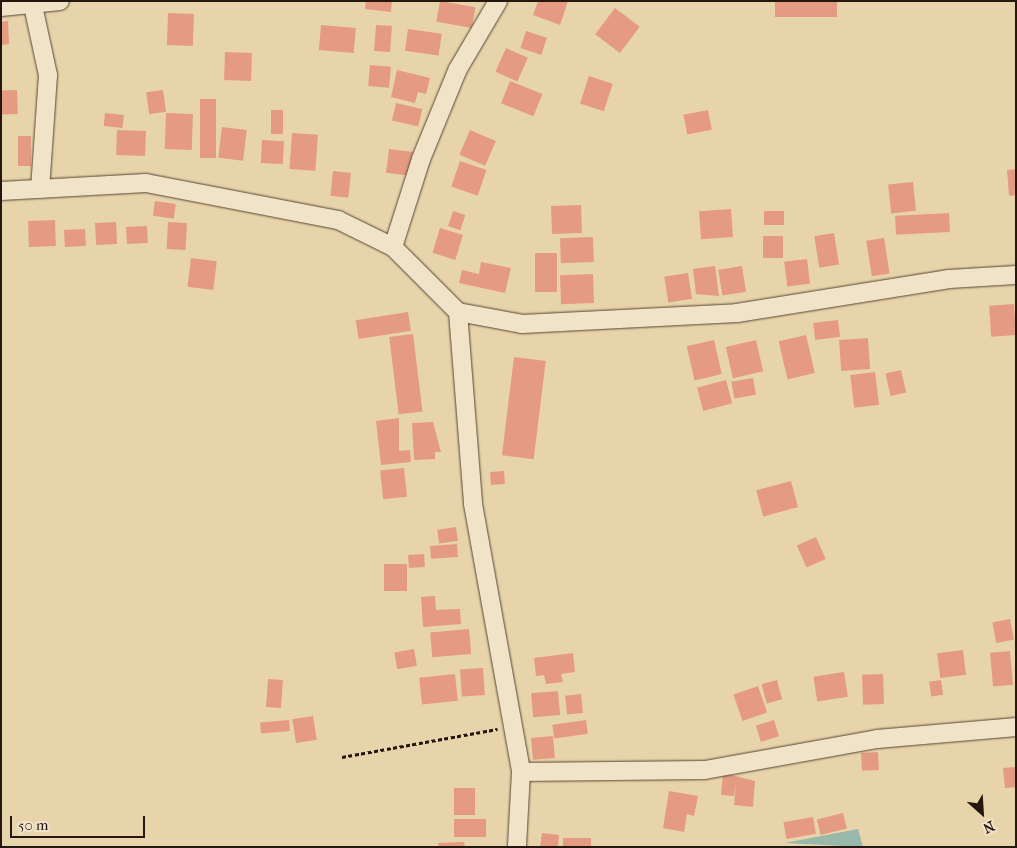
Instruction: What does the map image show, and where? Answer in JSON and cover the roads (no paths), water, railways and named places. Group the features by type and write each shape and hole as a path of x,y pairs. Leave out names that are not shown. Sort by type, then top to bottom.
{"street":[{"path":"1,7 33,2 60,1"},
{"path":"393,247 421,159 458,69 498,1"},
{"path":"33,2 48,75 40,189"},
{"path":"1,192 146,183 338,220 393,247 458,312 522,324 737,313 949,279 1016,275"},
{"path":"458,312 473,504 521,772 518,847"},
{"path":"521,772 705,770 877,739 1016,727"}]}
